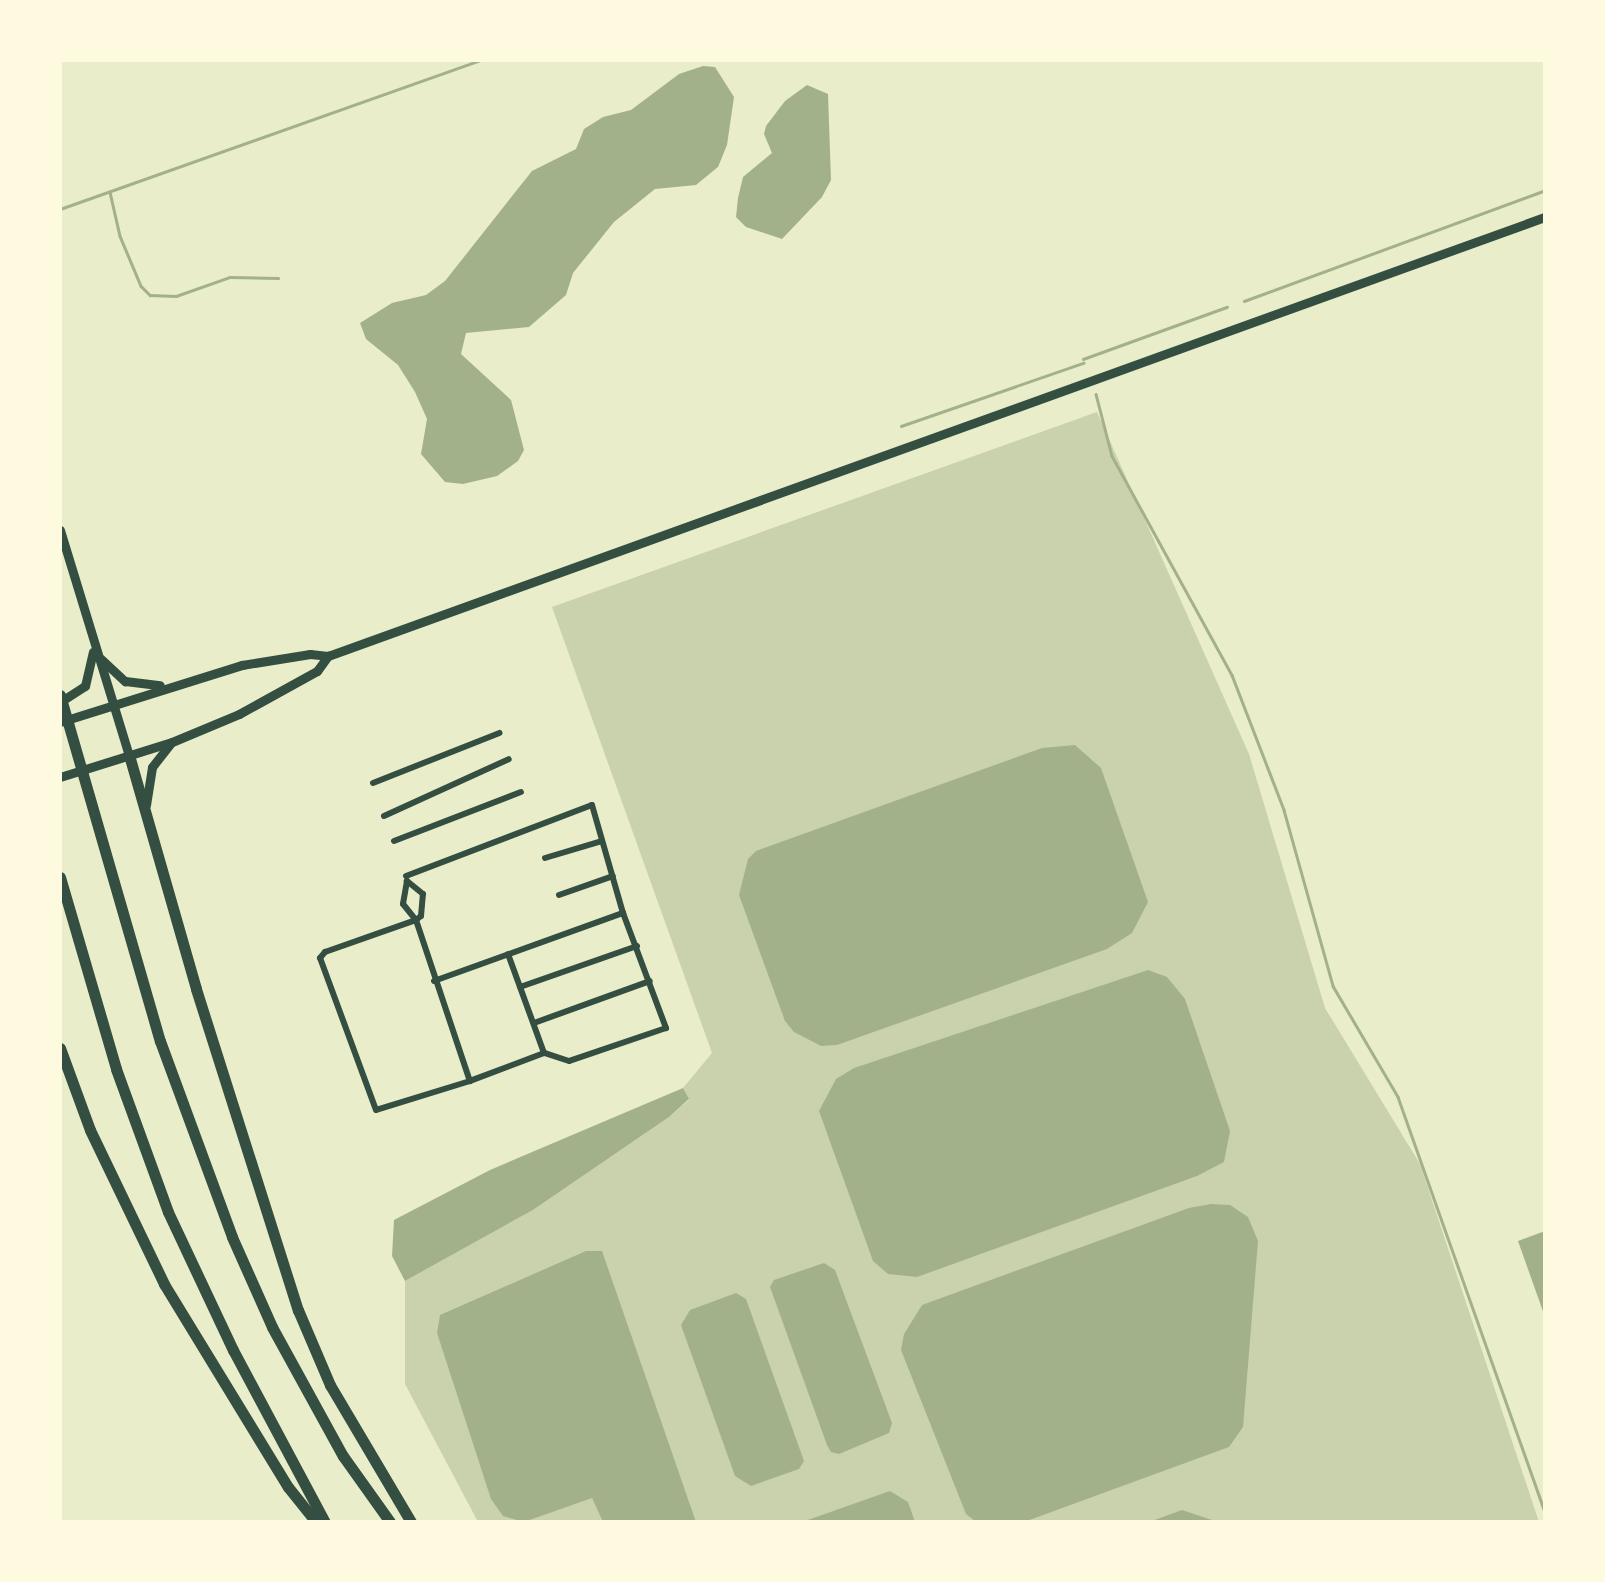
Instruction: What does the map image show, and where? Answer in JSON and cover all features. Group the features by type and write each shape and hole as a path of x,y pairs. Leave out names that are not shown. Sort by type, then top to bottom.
{"highway":[{"path":"60,698 160,1042 232,1238 272,1327 343,1456 390,1522"},
{"path":"129,754 196,989 298,1310 330,1384 410,1522"},
{"path":"60,877 116,1070 168,1212 232,1350 325,1522"},
{"path":"60,1048 90,1130 164,1284 288,1487 316,1522"}],"main road":[{"path":"60,722 242,665 310,654 328,656 1545,217"},
{"path":"60,530 93,649 129,754"},
{"path":"93,649 110,671 125,681 140,686 173,684"},
{"path":"60,698 85,686 93,649"},
{"path":"60,777 172,742 239,714 317,671 328,656"},
{"path":"146,805 152,767 172,742"}],"street":[{"path":"372,783 499,733"},
{"path":"384,816 509,759"},
{"path":"394,841 521,792"},
{"path":"406,876 592,805 624,913 666,1028 568,1061 544,1053 470,1081 381,1111 371,1106 320,964 325,952 416,920 424,912 423,894 407,881 404,904 416,920 470,1081"},
{"path":"545,858 602,841"},
{"path":"559,895 612,876"},
{"path":"434,980 624,913"},
{"path":"520,987 637,946"},
{"path":"508,954 544,1053"},
{"path":"534,1022 650,981"}],"shaded area":[{"path":"703,66 715,67 734,97 727,145 718,167 696,185 655,189 614,222 573,273 566,295 529,327 466,333 461,354 511,400 524,450 518,461 497,476 463,484 445,482 421,454 427,419 415,392 398,365 366,339 360,323 392,303 426,295 445,281 532,171 576,149 584,129 603,117 631,110 679,74"},
{"path":"807,85 828,94 831,180 822,197 782,239 746,227 736,217 738,198 743,177 772,153 764,134 766,126 785,101"},
{"path":"1097,412 1249,754 1325,1008 1420,1164 1539,1522 478,1522 405,1384 405,1281 533,1210 669,1117 689,1100 683,1088 712,1053 552,607"},
{"path":"1075,745 1101,768 1148,902 1132,933 1107,949 837,1045 821,1046 794,1032 785,1021 739,895 748,859 756,851 1042,748"},
{"path":"1148,970 1167,977 1185,999 1230,1131 1224,1162 1197,1176 917,1277 888,1274 873,1261 819,1111 836,1079 854,1068"},
{"path":"683,1088 689,1099 669,1117 533,1210 405,1281 392,1256 394,1220 490,1170"},
{"path":"1230,1205 1248,1217 1258,1241 1243,1427 1229,1447 1024,1522 976,1522 966,1514 901,1350 904,1334 922,1305 1189,1208"},
{"path":"1545,1231 1545,1317 1518,1241"},
{"path":"586,1251 602,1251 696,1522 603,1522 592,1498 524,1522 503,1516 491,1499 437,1333 440,1315"},
{"path":"824,1263 835,1270 892,1423 889,1433 839,1454 831,1452 827,1445 770,1287 774,1280"},
{"path":"736,1293 746,1299 804,1461 799,1469 751,1486 735,1476 681,1325 690,1310"},
{"path":"890,1491 908,1502 915,1522 802,1522"},
{"path":"1182,1510 1218,1522 1149,1522"}],"waterway":[{"path":"60,209 480,60"},
{"path":"1244,301 1545,190"},
{"path":"110,192 120,236 141,286 150,295 176,296 230,277 278,278"},
{"path":"1083,359 1227,307"},
{"path":"901,426 1083,363"},
{"path":"1096,394 1112,456 1232,675 1284,810 1333,986 1398,1097 1545,1511"}]}
